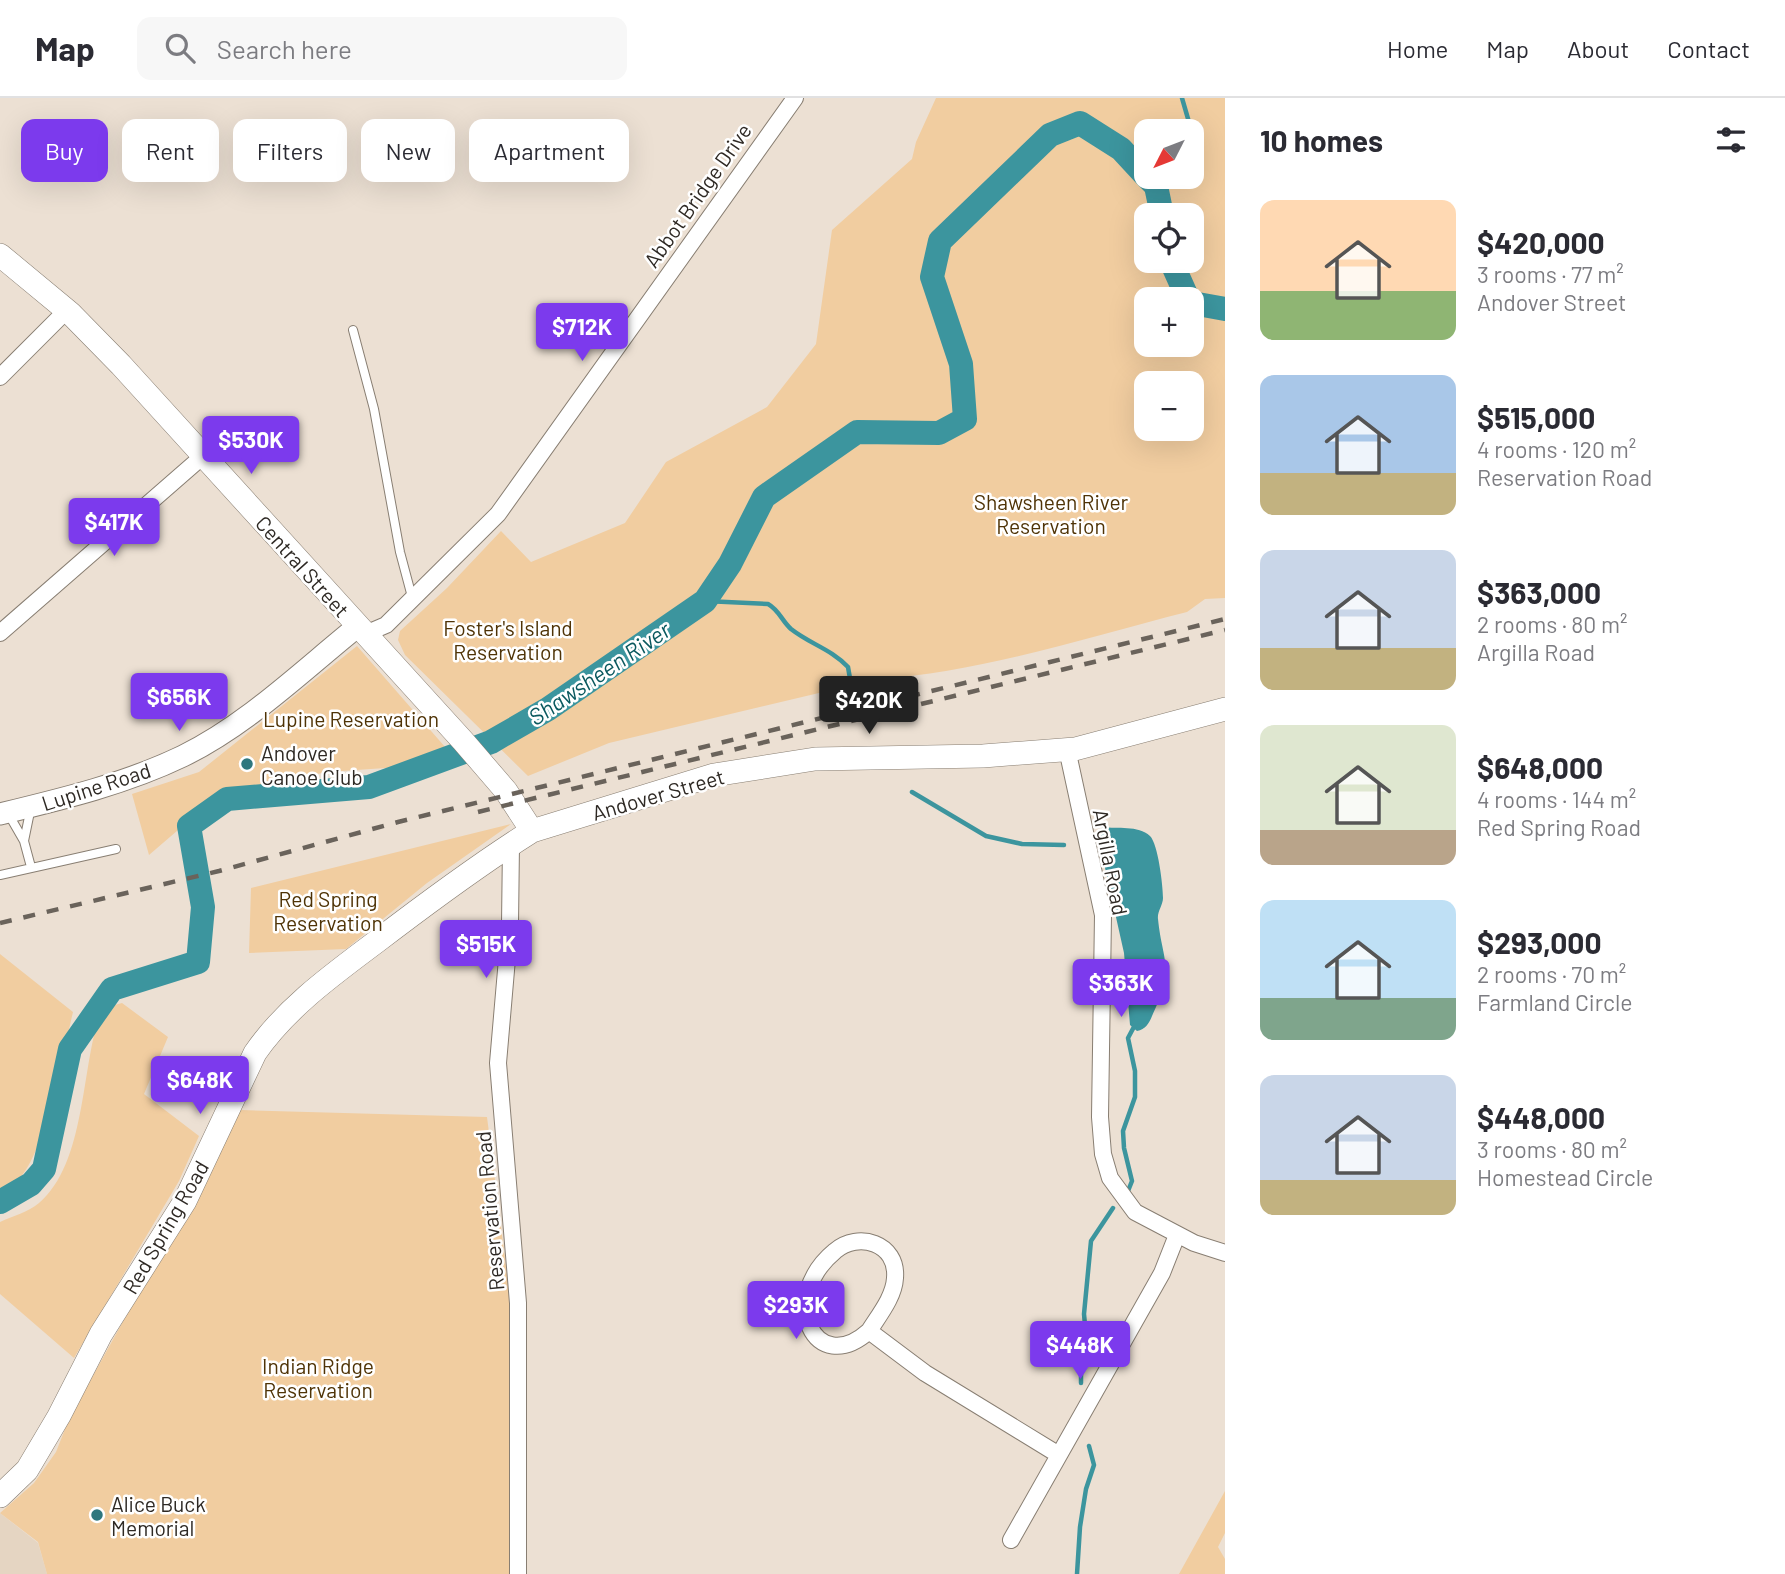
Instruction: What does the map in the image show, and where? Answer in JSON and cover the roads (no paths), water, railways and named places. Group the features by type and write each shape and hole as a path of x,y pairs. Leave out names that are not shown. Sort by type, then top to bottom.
{"main road":[{"name":"Central Street","path":"0,255 67,310 204,456 484,765 506,791 532,831"},
{"name":"Andover Street","path":"511,844 532,831 714,775 815,760 983,756 1067,749 1224,713"},
{"name":"Red Spring Road","path":"0,1496 27,1471 101,1334 184,1201 254,1053 268,1034 319,985 459,878 511,844"}],"street":[{"name":"Abbot Bridge Drive","path":"362,630 386,625 498,514 795,98"},
{"path":"0,377 67,310"},
{"path":"0,633 204,456"},
{"name":"Lupine Road","path":"4,813 111,785 183,756 237,723 362,630"},
{"name":"Argilla Road","path":"1067,749 1103,915 1100,1117 1103,1154 1110,1178 1135,1212 1177,1235 1225,1253"},
{"name":"Reservation Road","path":"511,844 510,924 498,1063 518,1303 518,1574"},
{"path":"1011,1540 1162,1273 1177,1235"},
{"path":"863,1240 884,1249 895,1269 895,1281 886,1304 869,1331 858,1341 833,1345 813,1333 804,1312 808,1290 823,1264 841,1246 852,1241 863,1240"},
{"path":"869,1331 925,1373 1059,1455"}],"lane":[{"path":"354,330 374,409 400,552 412,597"},
{"path":"24,841 31,807"},
{"path":"4,813 24,841 32,867"},
{"path":"0,875 116,849"}],"water":[{"path":"1103,827 1134,829 1150,836 1160,865 1163,898 1158,919 1166,972 1149,1022 1137,1031 1130,1025 1124,953 1099,841 1098,833"}],"waterway":[{"path":"1182,98 1188,119"},
{"name":"Shawsheen River","path":"0,1202 31,1184 44,1169 70,1049 112,989 198,962 203,907 189,826 227,799 369,787 491,742 548,709 705,601 730,564 764,497 857,432 939,433 965,419 961,364 932,277 940,241 1050,135 1080,123 1121,149 1134,163"},
{"name":"Shawsheen River","path":"1157,189 1160,203"},
{"name":"Shawsheen River","path":"1176,273 1183,287"},
{"name":"Shawsheen River","path":"1204,305 1225,309"},
{"path":"705,601 768,604 791,629 848,667 852,690"},
{"path":"912,792 986,836 1022,844 1064,845"},
{"path":"1128,1191 1132,1181 1123,1131 1135,1097 1135,1071 1128,1038 1136,1023"},
{"path":"1081,1383 1081,1363 1087,1347 1084,1314 1091,1241 1113,1208"},
{"path":"1077,1574 1080,1527 1086,1489 1094,1465 1089,1446"}],"railway":[{"path":"0,923 219,871 398,822 1225,619"},
{"path":"478,812 1225,630"}],"place":[{"name":"Andover Canoe Club","path":"247,764"},
{"name":"Alice Buck Memorial","path":"97,1515"}],"park label":[{"name":"Shawsheen River Reservation","path":"1051,513"},
{"name":"Foster's Island Reservation","path":"508,639"},
{"name":"Lupine Reservation","path":"351,718"},
{"name":"Red Spring Reservation","path":"328,910"},
{"name":"Indian Ridge Reservation","path":"318,1377"}]}
